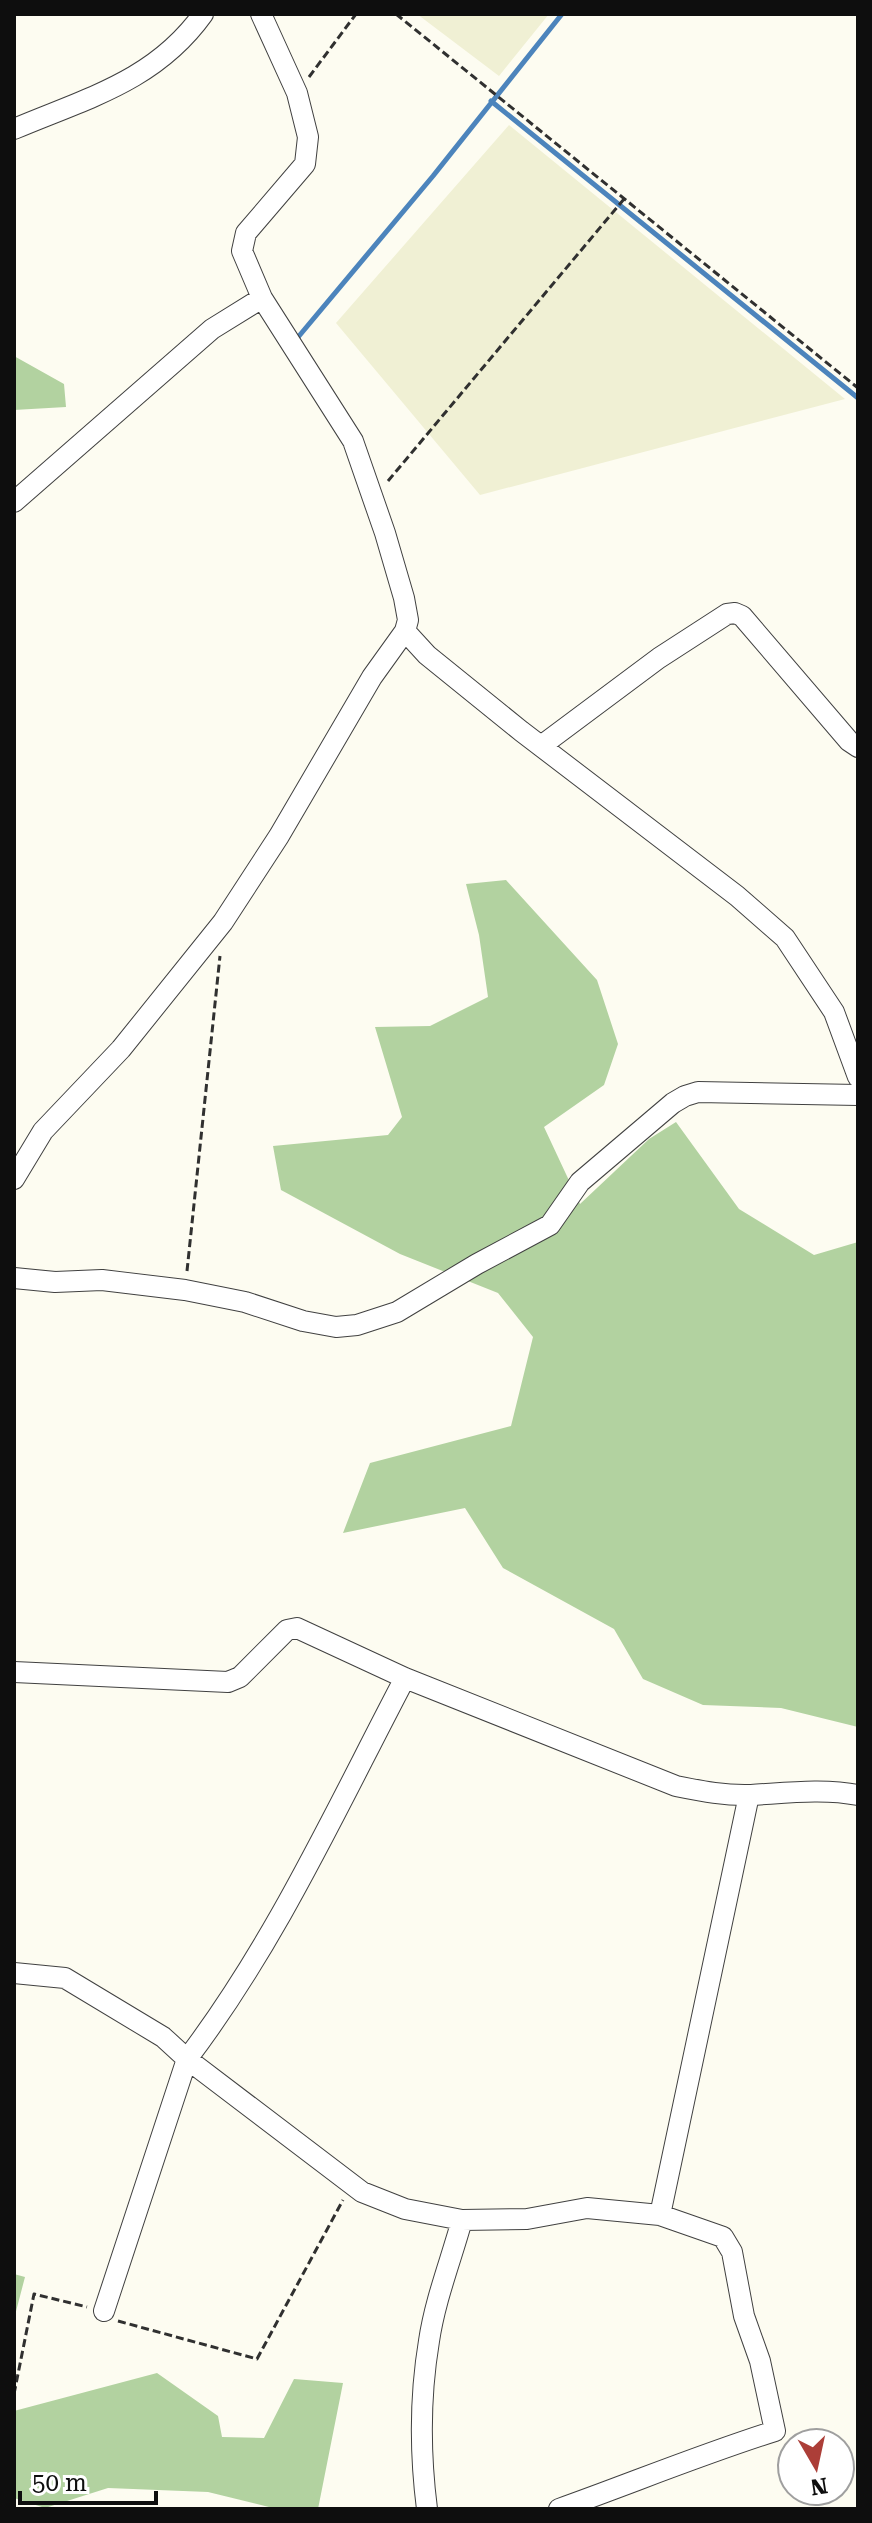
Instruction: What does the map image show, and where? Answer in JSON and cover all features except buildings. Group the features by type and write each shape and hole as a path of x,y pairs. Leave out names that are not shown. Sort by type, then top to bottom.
{"street":[{"path":"14,129 120,85 148,70 174,50 203,14"},
{"path":"14,1179 43,1131 121,1049 223,922 279,836 372,677 405,631 408,620 404,598 353,441 262,298 242,251 246,233 305,164 308,137 297,93 261,14"},
{"path":"14,502 212,329 262,298"},
{"path":"541,746 659,658 727,614 735,613 742,616 849,741 858,747"},
{"path":"405,631 427,655 737,896 785,938 834,1012 858,1077"},
{"path":"14,1278 55,1282 102,1280 185,1290 245,1302 303,1321 336,1327 357,1325 397,1312 550,1225 580,1182 633,1135 685,1096 698,1092 858,1095"},
{"path":"14,1672 228,1682 240,1677 287,1630 297,1628 405,1678 676,1786 716,1794 749,1795 780,1791 858,1795"},
{"path":"104,2311 187,2059 271,1934 405,1678"},
{"path":"660,2215 749,1795"},
{"path":"14,1973 65,1978 163,2037 187,2059 362,2192 405,2209 462,2220 527,2219 587,2208 660,2215 723,2237 732,2252 744,2316 760,2361 775,2431 703,2453 631,2484 559,2509"},
{"path":"427,2509 423,2479 422,2409 429,2339 462,2220"}],"path":[{"path":"297,93 356,14"},
{"path":"396,14 858,388"},
{"path":"373,499 624,199"},
{"path":"185,1290 220,954"},
{"path":"14,2394 34,2294 104,2311 115,2320 257,2359 352,2184"}],"green space":[{"path":"417,14 549,14 499,76"},
{"path":"509,125 845,399 480,495 336,323"},
{"path":"14,356 64,384 66,407 14,410"},
{"path":"506,880 597,980 618,1044 604,1085 544,1127 580,1204 649,1139 676,1122 739,1209 814,1255 858,1242 858,1727 781,1708 703,1705 643,1679 614,1629 503,1568 465,1508 343,1533 370,1463 511,1426 533,1337 498,1293 400,1254 281,1190 273,1146 388,1135 402,1117 375,1027 430,1026 488,997 479,935 466,884"},
{"path":"14,2274 25,2277 14,2319"},
{"path":"157,2373 218,2416 222,2437 264,2438 294,2379 343,2383 318,2509 277,2509 208,2492 108,2488 45,2508 14,2498 14,2411"}],"waterway":[{"path":"294,342 433,176 562,14"},
{"path":"491,101 858,398"}]}
